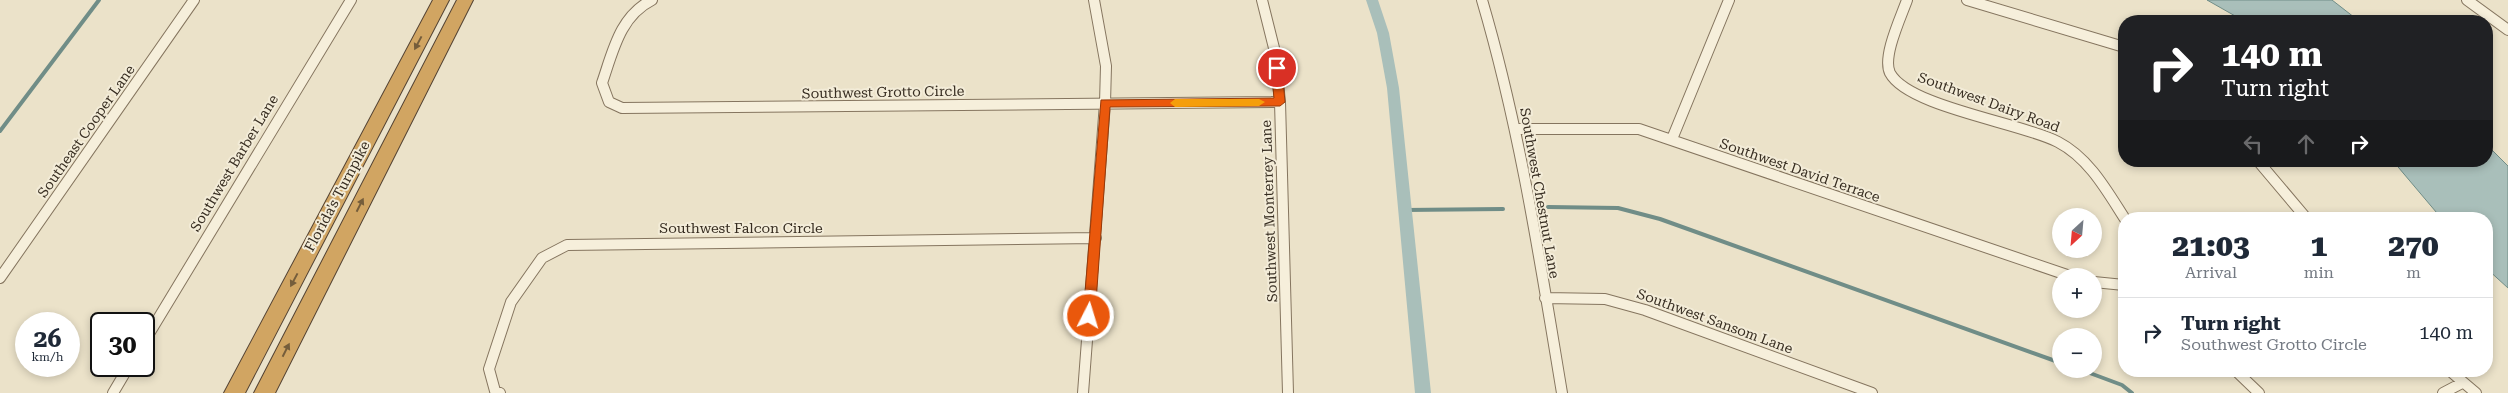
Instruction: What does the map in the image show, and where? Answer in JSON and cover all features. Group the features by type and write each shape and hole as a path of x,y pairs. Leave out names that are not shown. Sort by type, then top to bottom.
{"highway":[{"name":"Florida's Turnpike","path":"234,393 441,0"},
{"name":"Florida's Turnpike","path":"264,393 465,0"}],"street":[{"name":"Southeast Cooper Lane","path":"0,278 194,0"},
{"name":"Southwest Barber Lane","path":"155,324 351,0"},
{"name":"Southwest Grotto Circle","path":"652,0 642,4 627,18 602,83 609,102 622,108 1280,102"},
{"path":"1083,393 1105,103 1106,66 1094,0"},
{"name":"Southwest Monterrey Lane","path":"1262,0 1275,52 1280,102 1288,393"},
{"name":"Southwest Chestnut Lane","path":"1482,0 1498,50 1515,129 1562,393"},
{"path":"1672,139 1729,0"},
{"name":"Southwest Dairy Road","path":"1907,0 1888,58 1890,73 1898,85 1926,98 2058,142 2088,164 2120,212"},
{"path":"1966,0 2118,46"},
{"path":"2467,0 2488,15"},
{"path":"2493,19 2508,30"},
{"name":"Southwest David Terrace","path":"1515,129 1639,129 2052,270"},
{"path":"2263,167 2302,212"},
{"name":"Southwest Falcon Circle","path":"500,393 496,391 489,369 511,302 542,258 567,245 1096,238"},
{"path":"2102,283 2118,284"},
{"name":"Southwest Sansom Lane","path":"1545,298 1606,299 1645,310 1872,393"},
{"path":"113,393 122,377"},
{"path":"2242,377 2259,393"},
{"path":"2456,377 2476,393"},
{"path":"2443,393 2462,383"}],"water":[{"path":"2207,0 2332,0 2351,15 2233,15"},
{"path":"2493,151 2508,166 2508,288 2493,274 2493,212 2436,212 2398,167 2493,167"}],"waterway":[{"path":"0,131 99,0"},
{"path":"1372,0 1383,33 1393,88 1423,393"},
{"path":"1548,207 1618,208 1660,219 2052,360"},
{"path":"1405,210 1503,209"},
{"path":"2102,378 2122,385 2132,393"}],"slow traffic":[{"path":"1175,103 1259,102"}],"route":[{"path":"1089,316 1105,103 1280,102 1277,68"}]}
